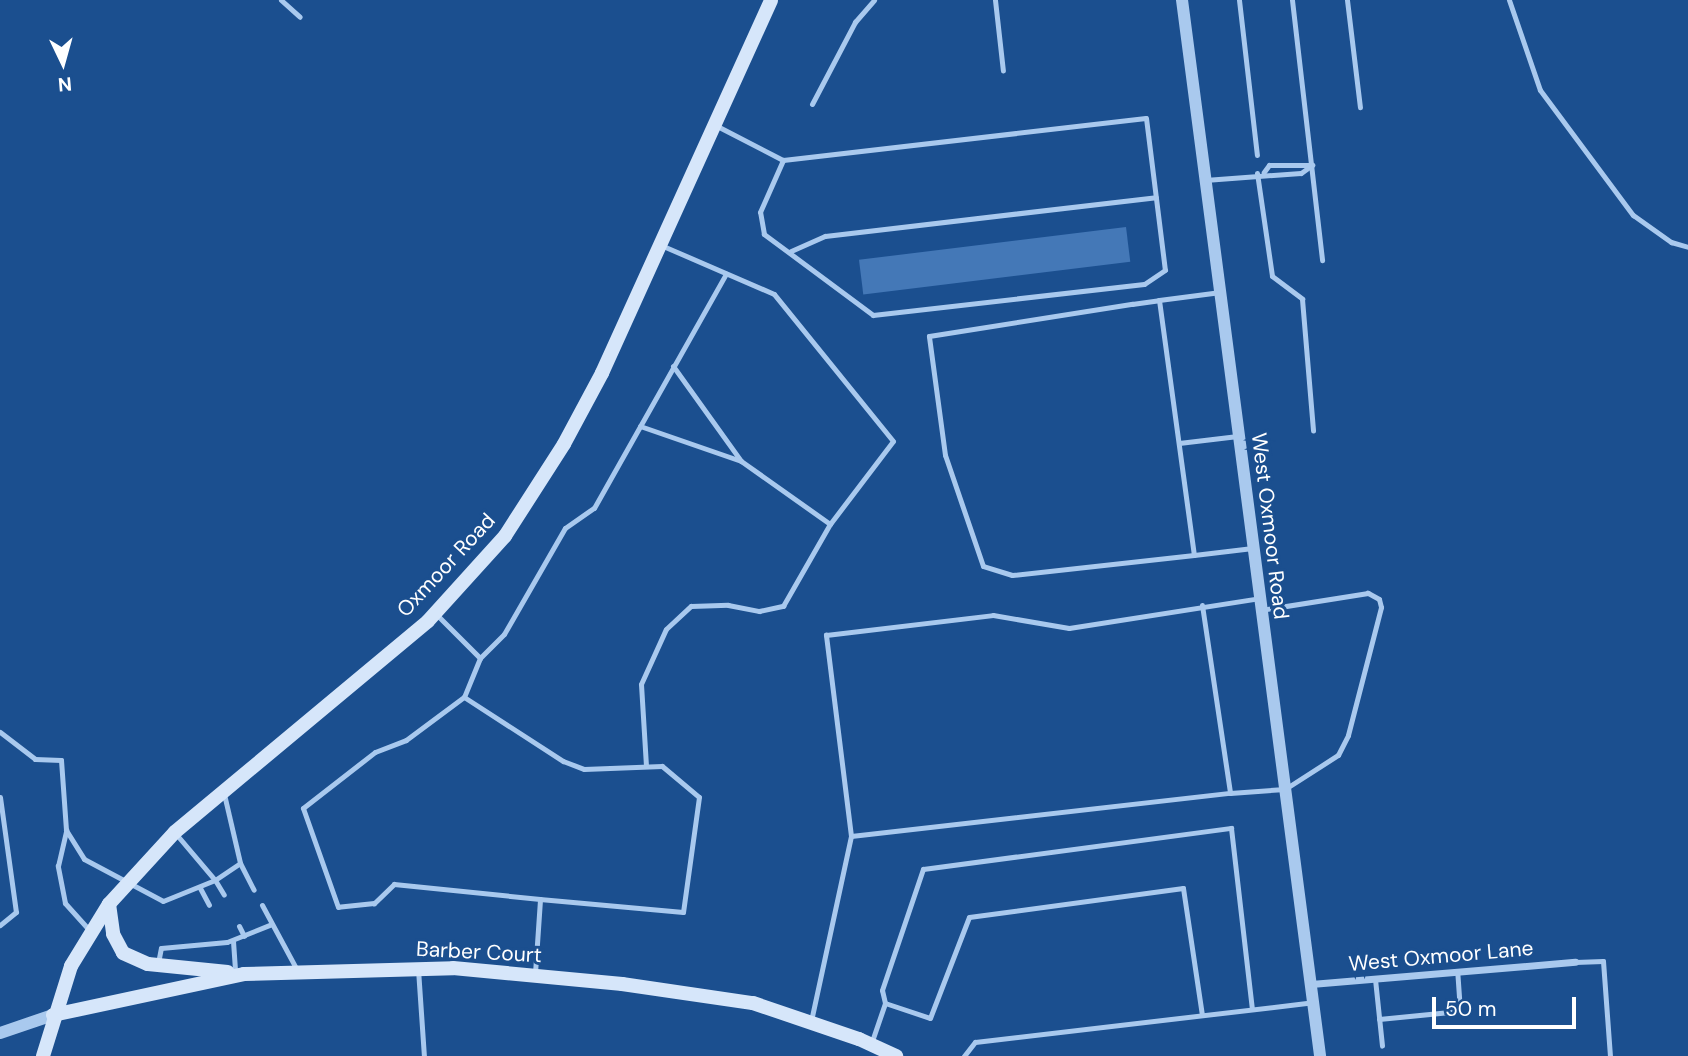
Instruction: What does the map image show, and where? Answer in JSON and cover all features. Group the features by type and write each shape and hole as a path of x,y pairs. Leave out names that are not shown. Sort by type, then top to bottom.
{"main road":[{"name":"Oxmoor Road","path":"43,1056 53,1015 71,966 108,904 175,832 435,612 505,537 564,444 660,245 771,0"},
{"path":"108,904 113,934 123,953 158,965 239,973"},
{"name":"Barber Court","path":"53,1015 239,973 418,969 534,976 753,1003 871,1044 896,1056"}],"street":[{"name":"West Oxmoor Road","path":"1182,0 1320,1056"},
{"name":"West Oxmoor Lane","path":"1311,984 1575,962"},
{"path":"0,1032 53,1015"}],"lane":[{"path":"281,0 300,17"},
{"path":"812,104 855,22 873,0"},
{"path":"995,0 1003,71"},
{"path":"1239,0 1257,155"},
{"path":"1292,0 1322,260"},
{"path":"1347,0 1360,107"},
{"path":"1508,0 1540,90 1633,215 1671,242 1688,247"},
{"path":"715,124 783,160 1146,118 1165,270 1144,284 873,315 791,251 764,234 760,212 783,160"},
{"path":"1205,180 1260,173 1273,176 1301,173 1312,164"},
{"path":"1260,173 1269,165 1312,164"},
{"path":"1260,173 1272,275 1302,299 1313,431"},
{"path":"791,251 825,236 1156,197"},
{"path":"646,766 641,684 666,629 691,607 728,605 760,611 783,606 830,524 893,442 774,294 660,245"},
{"path":"464,697 563,761 584,769 662,766 699,797 683,912 394,884 374,903 338,907 303,808 375,752 406,740 464,697 480,658 504,634 565,528 594,508 726,274"},
{"path":"1220,292 929,336 932,363 945,455 983,566 1012,575 1254,548"},
{"path":"1159,300 1194,555"},
{"path":"673,366 741,461"},
{"path":"640,426 741,461 830,524"},
{"path":"1179,443 1239,436"},
{"path":"811,1023 851,836 826,635 993,615 1069,628 1202,605 1261,604 1368,593 1379,599 1381,607 1348,735 1338,755 1312,776 1285,789 851,836"},
{"path":"1202,605 1230,793"},
{"path":"435,612 480,658"},
{"path":"0,732 35,759 61,760 66,830 58,866 65,903 91,932"},
{"path":"223,792 240,863 254,890"},
{"path":"0,797 16,912 0,925"},
{"path":"871,1044 885,1003 882,990 923,869 1231,828 1252,1009"},
{"path":"66,830 84,859 163,901 200,888 240,863"},
{"path":"175,832 215,880 224,895"},
{"path":"200,888 209,905"},
{"path":"885,1003 930,1018 969,917 1183,888 1202,1015"},
{"path":"534,976 540,899"},
{"path":"262,905 298,973"},
{"path":"158,965 161,948 230,941 272,924"},
{"path":"239,926 244,936"},
{"path":"224,934 230,941 239,973"},
{"path":"1575,962 1603,961 1610,1056"},
{"path":"418,969 424,1056"},
{"path":"1379,1019 1460,1011 1457,972"},
{"path":"1375,979 1382,1046"},
{"path":"964,1056 975,1042 1313,1002"}],"building":[{"path":"1126,227 1130,262 863,295 859,260"}]}
